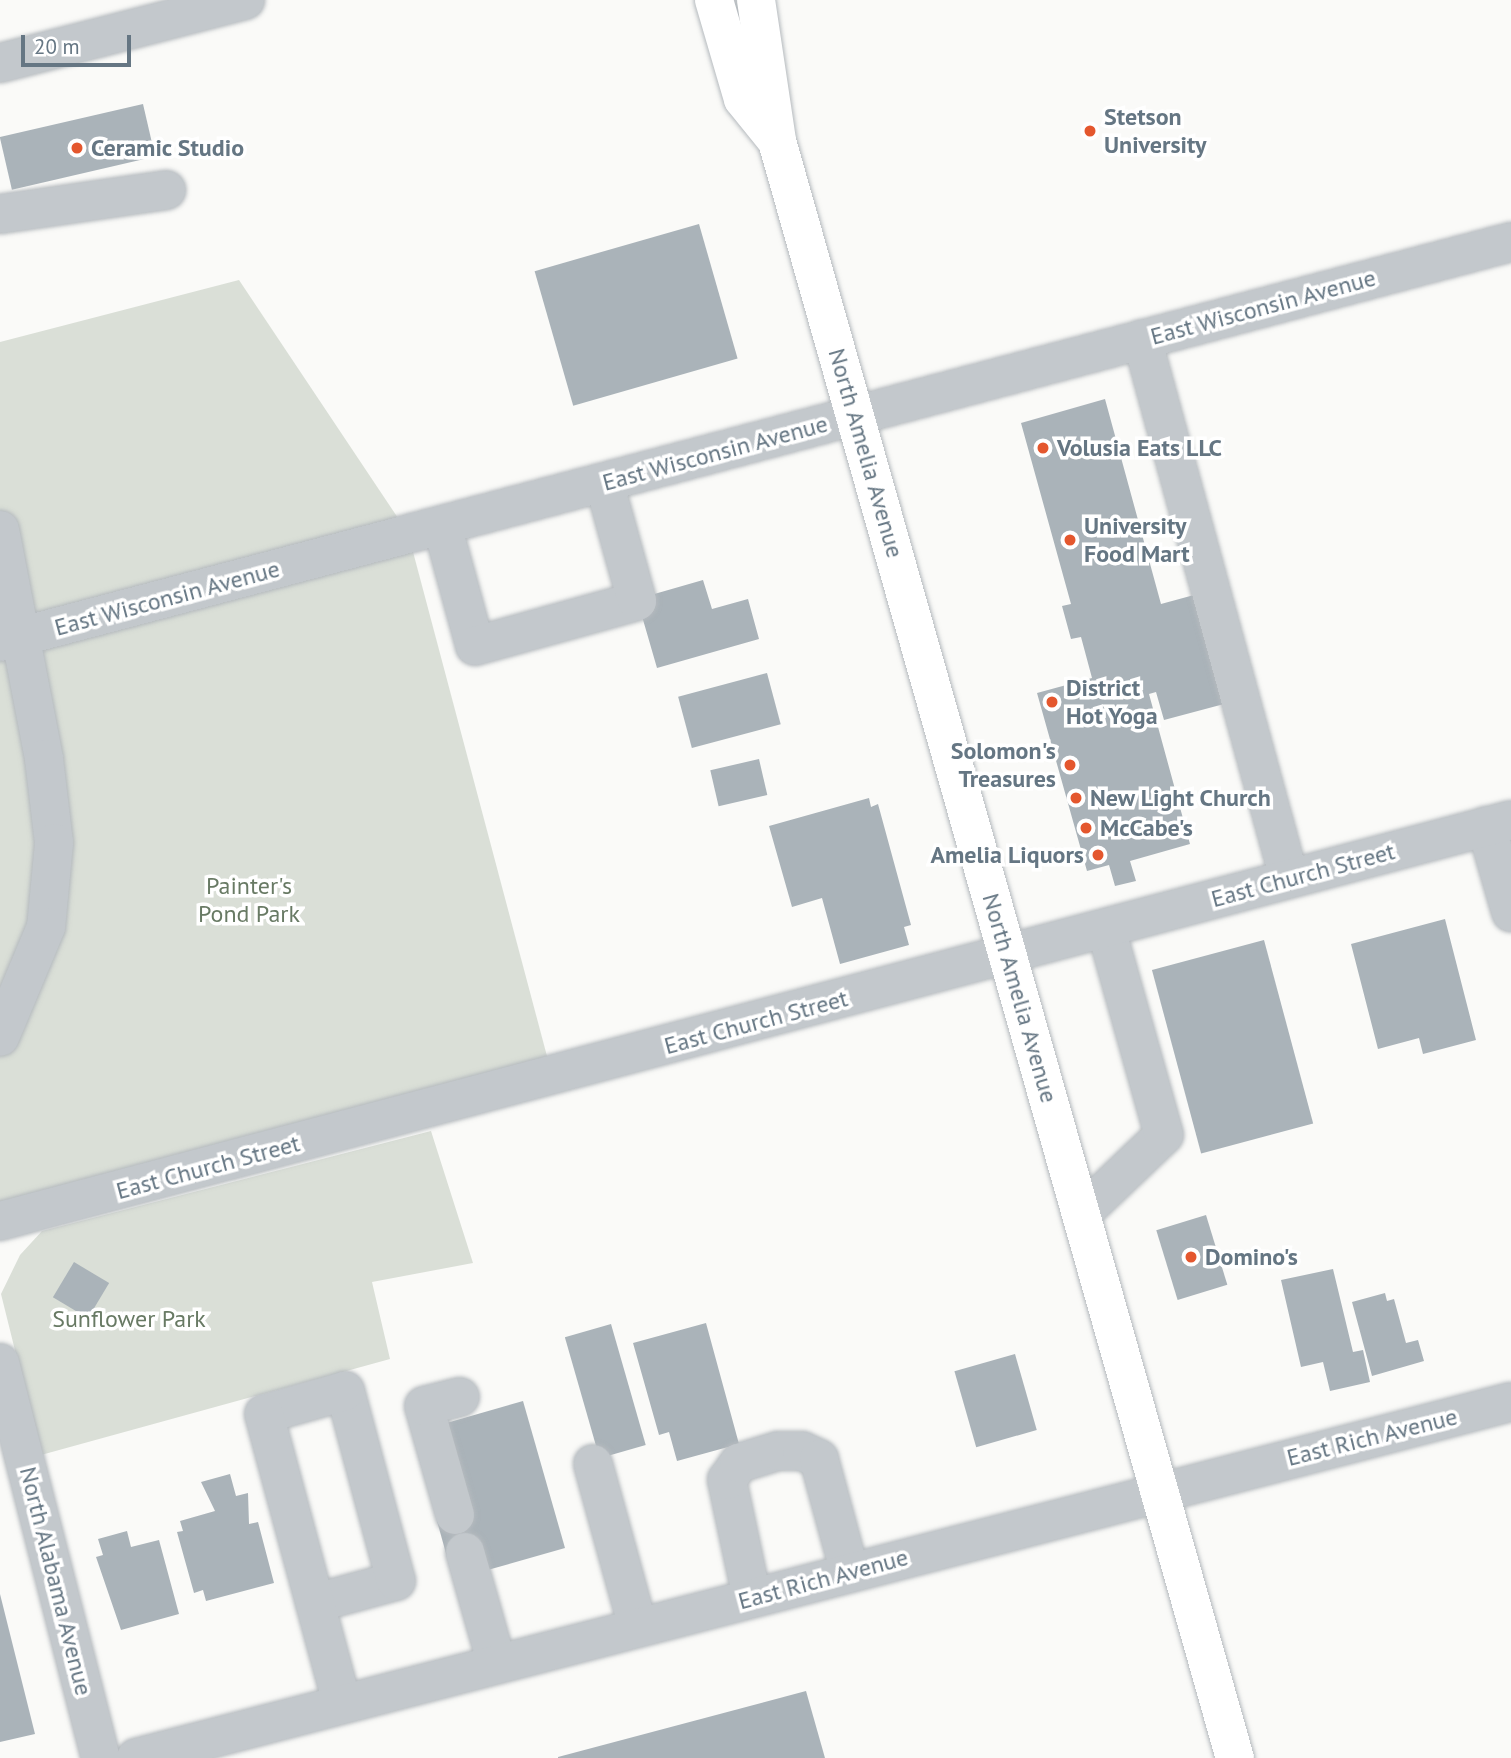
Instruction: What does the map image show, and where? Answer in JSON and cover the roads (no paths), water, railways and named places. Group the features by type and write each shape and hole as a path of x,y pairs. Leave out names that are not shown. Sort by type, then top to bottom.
{"main road":[{"name":"North Amelia Avenue","path":"714,0 743,99 777,141"},
{"name":"North Amelia Avenue","path":"756,0 777,141 1007,955 1163,1491 1235,1758"}],"street":[{"path":"0,63 245,0"},
{"path":"0,214 166,190"},
{"name":"East Wisconsin Avenue","path":"8,640 1511,242"},
{"path":"1142,339 1289,878"},
{"path":"442,525 475,646 636,601 604,482"},
{"path":"0,530 8,640 44,759 54,843 46,926 0,1037"},
{"path":"1499,823 1511,912"},
{"name":"East Church Street","path":"0,1221 1499,823"},
{"path":"1082,1213 1164,1135 1106,929"},
{"name":"North Alabama Avenue","path":"0,1363 101,1758"},
{"path":"315,1603 396,1581 345,1391 264,1413 342,1704"},
{"path":"455,1515 424,1406 460,1397"},
{"name":"East Rich Avenue","path":"135,1758 1511,1402"},
{"path":"752,1598 727,1480 739,1463 802,1451 819,1459 850,1573"},
{"path":"593,1464 638,1628"},
{"path":"465,1552 497,1664"}],"place":[{"name":"Stetson University","path":"1090,131"},
{"name":"Ceramic Studio","path":"77,148"},
{"name":"Volusia Eats LLC","path":"1043,448"},
{"name":"University Food Mart","path":"1070,540"},
{"name":"District Hot Yoga","path":"1052,702"},
{"name":"Solomon's Treasures","path":"1070,765"},
{"name":"New Light Church","path":"1076,798"},
{"name":"McCabe's","path":"1086,828"},
{"name":"Amelia Liquors","path":"1098,855"},
{"name":"Domino's","path":"1191,1257"}],"park label":[{"name":"Painter's Pond Park","path":"249,900"},
{"name":"Sunflower Park","path":"129,1319"}]}
